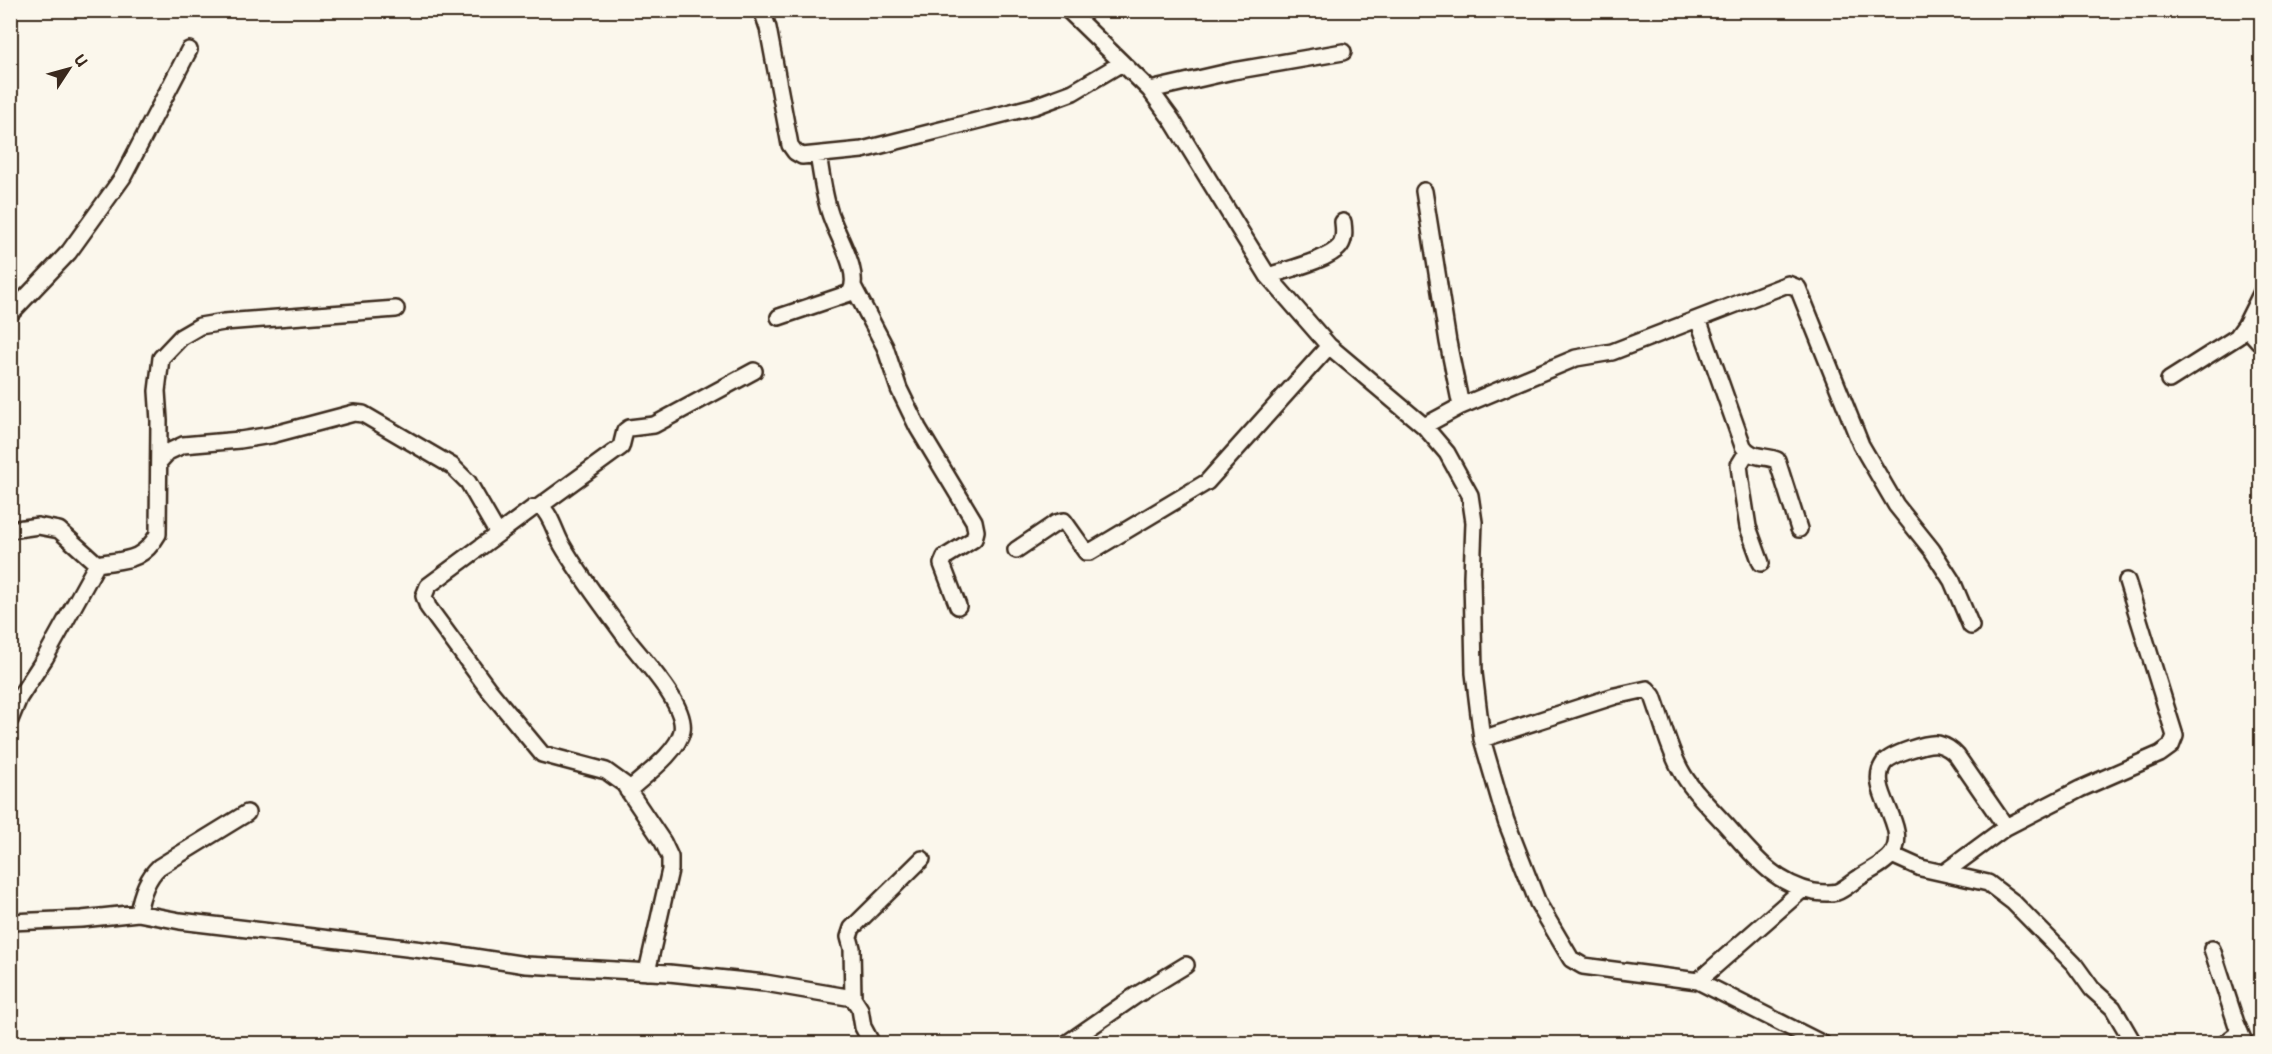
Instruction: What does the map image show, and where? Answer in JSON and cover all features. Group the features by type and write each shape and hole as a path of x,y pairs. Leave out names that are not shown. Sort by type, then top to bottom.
{"street":[{"path":"762,10 768,28 790,145 802,156 862,150 1035,106 1073,92 1122,63"},
{"path":"1068,10 1150,90 1172,120 1268,276 1329,346 1424,426 1447,453 1470,495 1474,522 1472,577 1474,673 1482,739 1506,821 1538,903 1571,959 1584,966 1698,981 1823,1044"},
{"path":"10,314 69,252 123,177 189,50"},
{"path":"1150,90 1233,71 1343,52"},
{"path":"818,155 831,219 840,235 853,272 854,288 885,347 899,389 918,428 974,521 976,531 974,539 945,557 942,564 958,606"},
{"path":"1424,191 1461,406"},
{"path":"1268,276 1330,253 1340,245 1345,234 1343,222"},
{"path":"1424,426 1461,406 1576,358 1612,352 1788,284 1798,288 1861,446 1896,505 1952,581 1971,626"},
{"path":"779,317 850,293 854,288"},
{"path":"2169,380 2237,337 2246,326 2262,292"},
{"path":"97,564 135,557 149,549 158,534 157,391 161,358 181,337 200,326 224,322 396,309"},
{"path":"1698,319 1736,429 1747,452 1777,460 1799,529"},
{"path":"2246,326 2262,345"},
{"path":"1016,550 1056,523 1064,521 1086,552 1090,552 1207,482 1329,346"},
{"path":"647,972 670,870 670,857 663,842 624,784 606,771 542,754 489,690 428,608 424,596 428,586 532,507 540,506 621,447 625,431 629,428 654,425 754,371"},
{"path":"159,462 168,452 183,444 240,440 297,429 347,415 363,414 452,466 468,482 498,534"},
{"path":"1747,452 1739,465 1742,489 1748,527 1761,563"},
{"path":"540,506 579,572 647,666 674,699 683,722 682,732 667,755 628,790"},
{"path":"10,530 38,526 59,530 97,564"},
{"path":"10,720 23,692 45,658 97,564"},
{"path":"1945,872 2006,827 2080,789 2171,747 2175,736 2127,581"},
{"path":"1482,739 1615,696 1647,689 1653,696 1680,768 1691,785 1759,862 1777,878 1803,889 1823,893 1836,892 1892,855 1897,831 1880,785 1882,766 1889,757 1932,744 1942,745 1957,756 2006,827"},
{"path":"138,913 144,890 152,874 159,867 247,813"},
{"path":"1892,855 1921,868 1988,883 2013,902 2074,964 2092,989 2113,1008 2134,1044"},
{"path":"872,1044 863,1028 860,1009 853,998 852,948 849,937 852,928 922,859"},
{"path":"1698,981 1803,889"},
{"path":"10,922 82,919 138,913 526,965 647,972 765,983 853,998"},
{"path":"2212,949 2242,1038 2224,1044"},
{"path":"1066,1044 1135,996 1186,965"}]}
